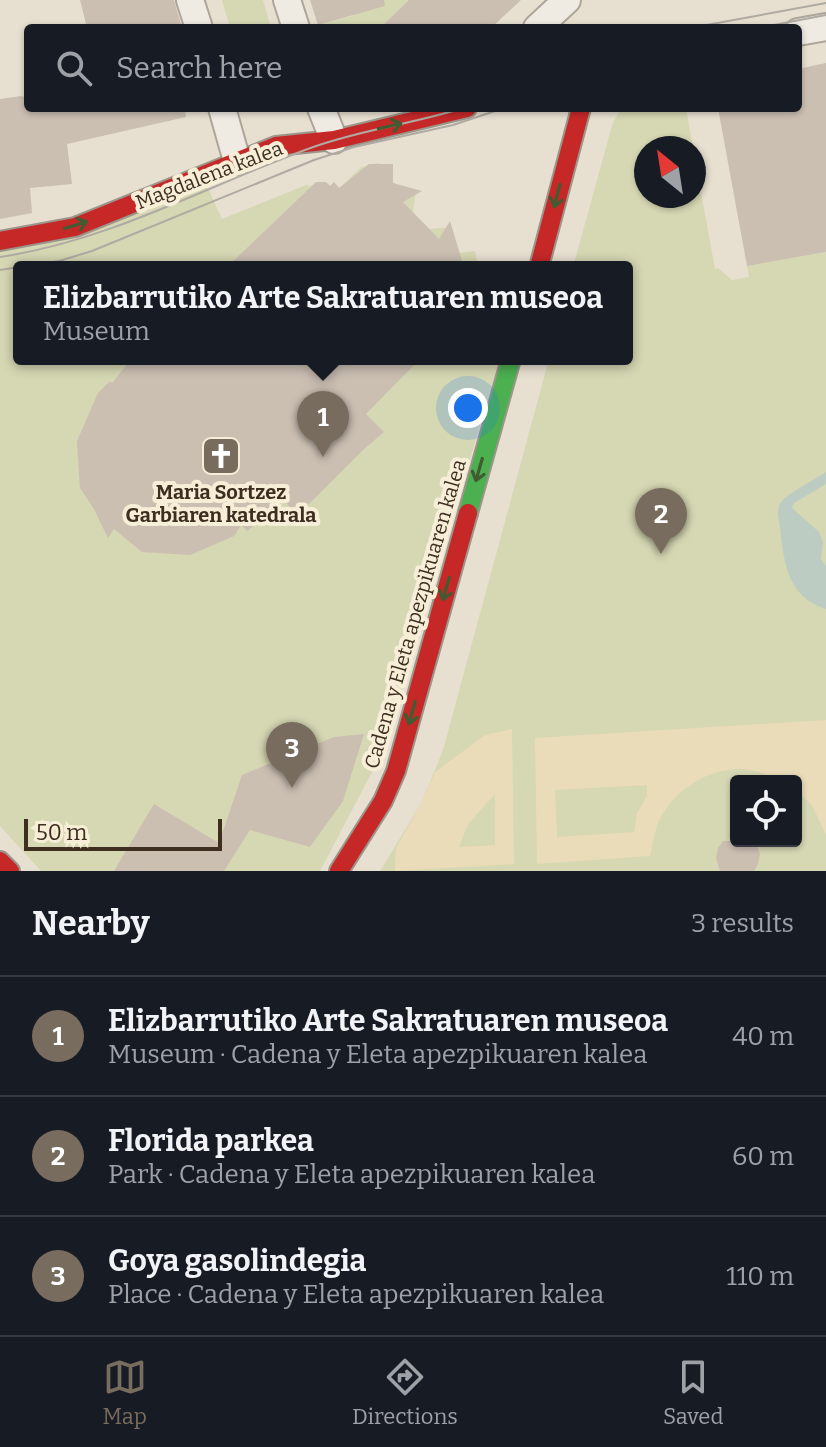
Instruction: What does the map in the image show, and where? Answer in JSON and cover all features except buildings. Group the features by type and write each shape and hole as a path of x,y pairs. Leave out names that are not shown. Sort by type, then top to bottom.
{"street":[{"path":"190,0 198,24"},
{"path":"287,0 295,24"},
{"path":"541,24 567,0"},
{"path":"802,31 826,27"},
{"path":"223,112 237,161"},
{"path":"323,112 334,140"},
{"name":"Magdalena kalea","path":"0,241 75,227 276,146 334,140 446,112"},
{"path":"540,261 573,113"},
{"name":"Cadena y Eleta apezpikuaren kalea","path":"339,871 383,801 396,771 509,365"},
{"path":"0,861 10,871"}],"green space":[{"path":"222,0 263,0 270,24 229,24"},
{"path":"369,0 417,0 385,24 322,24 355,15"},
{"path":"619,112 687,112 691,136 634,136 634,208 704,208 715,269 718,268 732,280 749,277 747,266 826,252 826,871 380,871 422,802 443,750 547,365 633,365 633,261 575,261 613,122"},
{"path":"378,163 384,165 389,182 397,190 416,190 413,212 429,229 452,227 451,234 458,253 475,251 477,261 13,261 13,365 498,365 388,733 372,772 320,871 41,871 0,826 0,249 206,184 222,219 316,182 330,186 334,182 340,188 361,167"}],"sand":[{"path":"826,720 826,835 812,805 802,796 802,775 767,775 735,769 699,780 669,804 657,826 650,856 537,864 535,738","holes":["647,785 647,796 637,813 634,832 557,837 555,790"]},
{"path":"512,729 514,864 395,871 396,848 435,772 485,735","holes":["495,794 495,845 459,847 468,824"]}],"shaded area":[{"path":"826,472 826,484 794,503 792,508 819,532 823,542 821,559 826,566 826,609 803,596 790,577 783,553 778,513 780,504 787,496"}],"tram line":[{"path":"712,24 826,3"},
{"path":"779,24 826,15"},
{"path":"0,257 79,239 117,226 324,143 449,112"},
{"path":"59,261 92,251 314,160 492,112"},
{"path":"0,270 13,268"}],"traffic: fast":[{"path":"468,513 509,365"}],"traffic: jam":[{"path":"0,241 75,227 276,146 334,140 450,112"},
{"path":"541,261 580,112"},
{"path":"339,871 383,801 396,771 468,513"},
{"path":"0,861 10,871"}],"place":[{"name":"Maria Sortzez Garbiaren katedrala","path":"221,456"},
{"name":"Elizbarrutiko Arte Sakratuaren museoa","path":"323,457"},
{"name":"Florida parkea","path":"661,554"},
{"name":"Goya gasolindegia","path":"292,788"}]}
